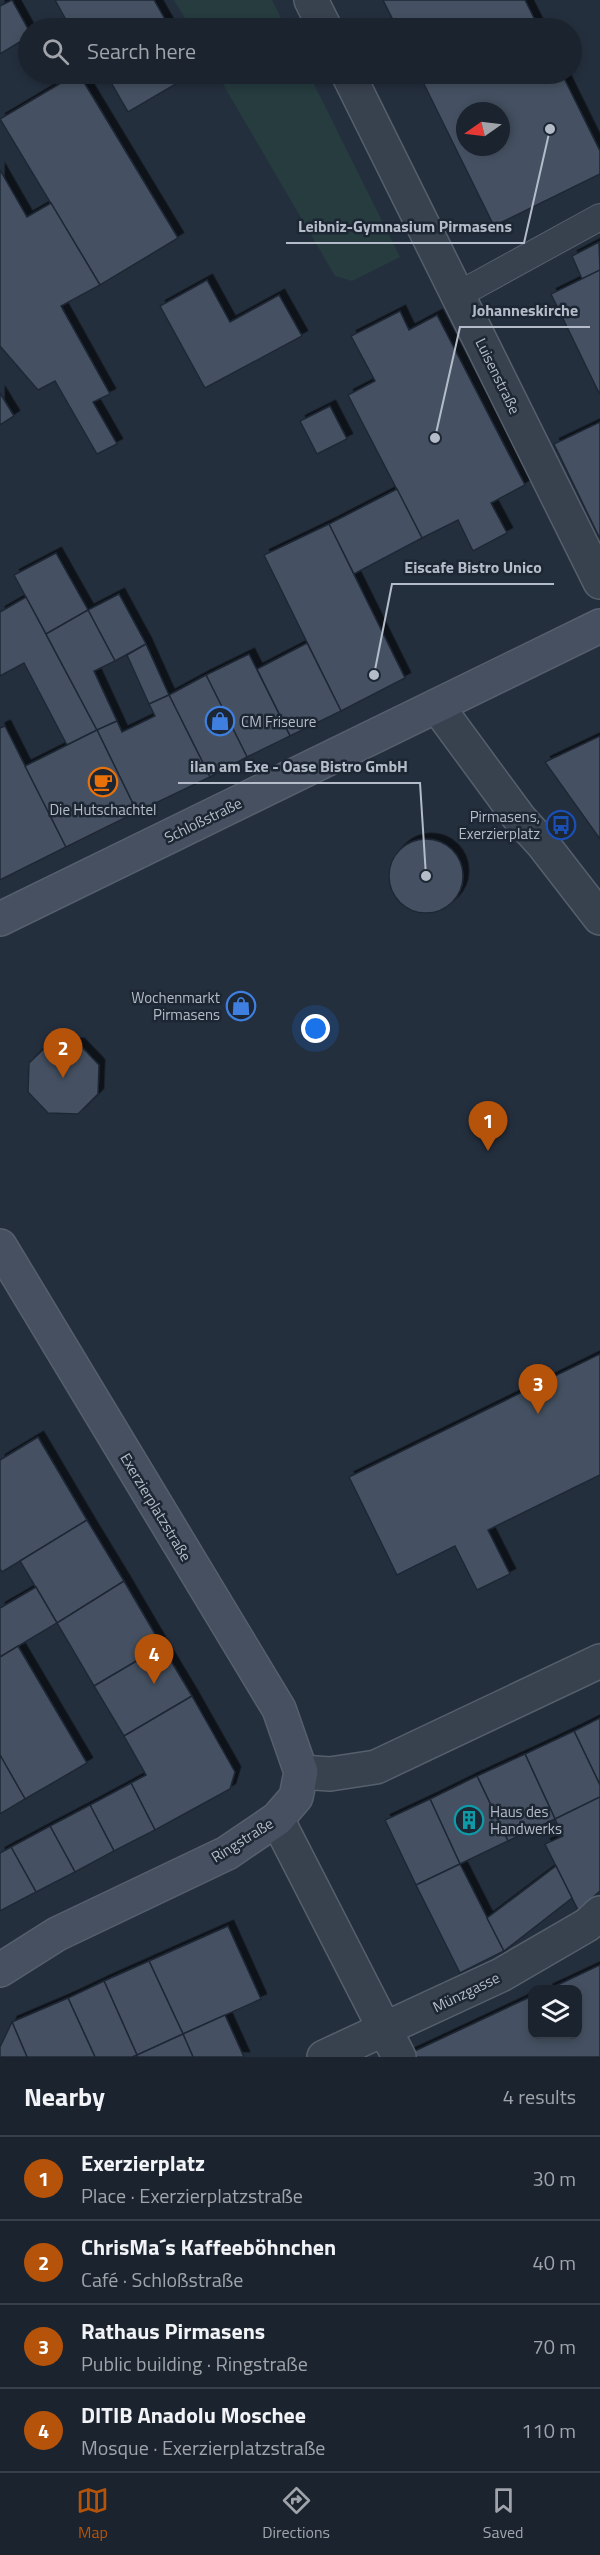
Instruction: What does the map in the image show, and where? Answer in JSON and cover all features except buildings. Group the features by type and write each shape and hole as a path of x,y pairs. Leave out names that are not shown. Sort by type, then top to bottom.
{"main road":[{"name":"Schloßstraße","path":"0,919 600,626"},
{"name":"Exerzierplatzstraße","path":"0,1246 279,1709 301,1772"},
{"name":"Ringstraße","path":"0,1970 57,1934 227,1853 277,1819 296,1797 301,1772"}],"street":[{"path":"311,0 320,18"},
{"name":"Luisenstraße","path":"353,84 600,582"},
{"path":"437,706 520,819 542,843 600,918"},
{"path":"301,1772 330,1774 376,1767 600,1661"},
{"path":"277,1819 393,2043"},
{"name":"Münzgasse","path":"324,2057 393,2043 587,1925 600,1913"}],"lane":[{"path":"459,296 600,217"}],"green space":[{"path":"174,0 272,0 281,18 185,18"},
{"path":"223,84 314,84 400,257 352,281 335,276"}],"place":[{"name":"Leibniz-Gymnasium Pirmasens","path":"550,129"},
{"name":"Johanneskirche","path":"435,438"},
{"name":"Eiscafe Bistro Unico","path":"374,675"},
{"name":"CM Friseure","path":"220,721"},
{"name":"Die Hutschachtel","path":"103,782"},
{"name":"Pirmasens, Exerzierplatz","path":"561,825"},
{"name":"ilan am Exe - Oase Bistro GmbH","path":"426,876"},
{"name":"Wochenmarkt Pirmasens","path":"241,1006"},
{"name":"ChrisMa´s Kaffeeböhnchen","path":"63,1078"},
{"name":"Exerzierplatz","path":"488,1151"},
{"name":"Rathaus Pirmasens","path":"538,1414"},
{"name":"DITIB Anadolu Moschee","path":"154,1684"},
{"name":"Haus des Handwerks","path":"469,1820"}]}
